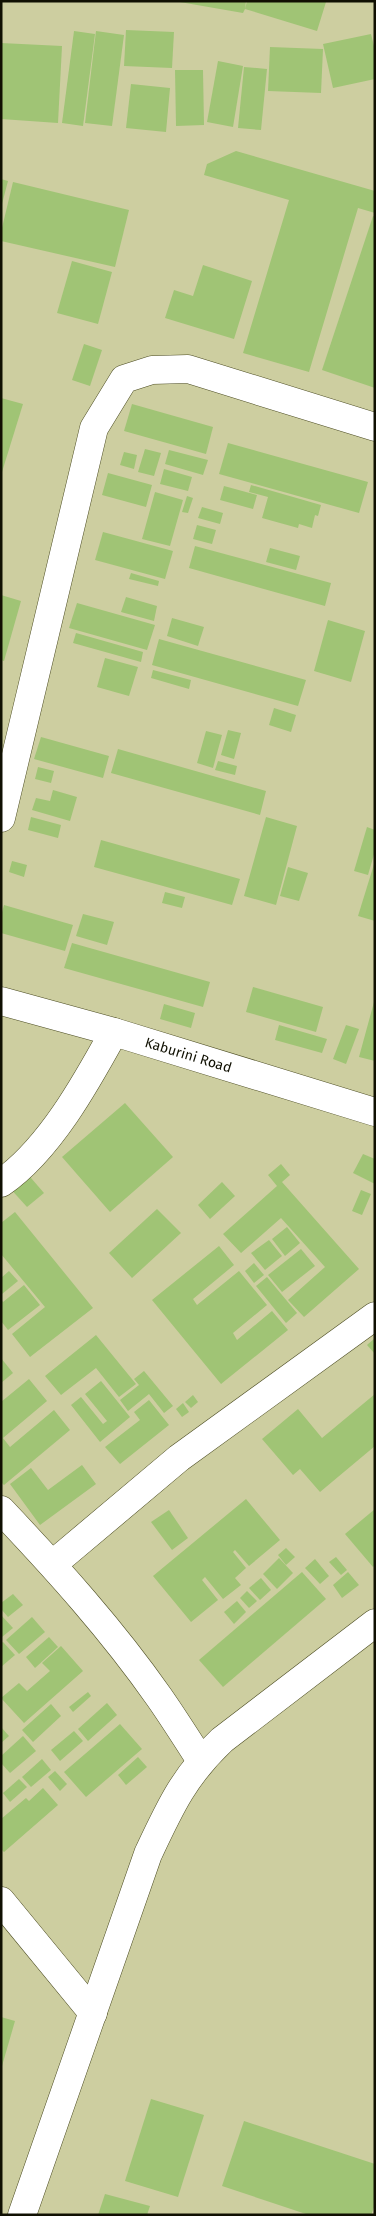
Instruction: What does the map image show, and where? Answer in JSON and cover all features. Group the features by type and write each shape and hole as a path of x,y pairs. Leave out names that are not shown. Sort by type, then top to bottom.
{"street":[{"path":"1,818 94,428 124,379 152,370 188,368 375,428"},
{"name":"Kaburini Road","path":"1,1001 114,1032 375,1112"},
{"path":"1,1183 10,1177 46,1139 85,1085 114,1032"},
{"path":"53,1564 179,1458 375,1316"},
{"path":"1,1510 53,1564 158,1696 200,1761"},
{"path":"22,2215 148,1854 176,1796 200,1761 222,1740 375,1622"},
{"path":"1,1901 93,2013"}],"building":[{"path":"174,1 246,1 243,13"},
{"path":"247,1 326,2 317,31 245,9"},
{"path":"126,30 174,32 172,68 124,66"},
{"path":"74,31 95,34 83,126 62,123"},
{"path":"96,31 124,35 112,126 85,123"},
{"path":"371,34 375,50 375,79 333,88 323,44"},
{"path":"1,43 62,46 58,123 1,119"},
{"path":"270,47 323,49 321,93 268,91"},
{"path":"218,61 243,66 233,127 207,122"},
{"path":"244,67 267,69 261,130 238,128"},
{"path":"175,70 203,70 204,125 176,126"},
{"path":"131,84 170,88 166,132 126,128"},
{"path":"236,151 375,191 375,213 358,208 309,372 243,353 289,200 204,175 207,164"},
{"path":"1,179 8,181 2,204 1,204"},
{"path":"13,182 129,210 115,267 1,241 1,232"},
{"path":"373,216 375,217 375,388 322,370"},
{"path":"72,261 112,272 98,324 57,313"},
{"path":"203,265 252,281 234,339 165,318 174,290 193,296"},
{"path":"84,344 102,350 90,386 72,380"},
{"path":"1,398 23,404 2,472 1,472"},
{"path":"132,404 213,427 206,454 124,431"},
{"path":"228,443 368,482 359,513 219,474"},
{"path":"145,449 161,453 154,476 138,472"},
{"path":"169,450 208,460 203,475 165,464"},
{"path":"124,452 137,455 134,469 120,465"},
{"path":"164,469 192,477 188,491 160,484"},
{"path":"108,473 152,485 146,507 102,495"},
{"path":"251,485 321,505 318,516 315,515 312,528 299,524 298,528 262,518 268,497 249,492"},
{"path":"224,486 257,495 253,509 220,500"},
{"path":"155,492 183,500 170,546 142,539"},
{"path":"187,496 193,498 188,513 182,512"},
{"path":"202,507 223,513 220,524 198,518"},
{"path":"197,525 216,530 212,544 193,539"},
{"path":"103,532 173,551 165,579 95,560"},
{"path":"195,546 331,583 325,606 189,568"},
{"path":"270,548 300,556 296,570 266,562"},
{"path":"131,573 159,581 158,586 129,579"},
{"path":"1,595 21,601 4,661 1,660"},
{"path":"126,597 157,606 154,621 121,612"},
{"path":"77,603 155,625 147,650 69,628"},
{"path":"172,618 204,627 198,646 167,636"},
{"path":"328,620 365,631 351,682 314,671"},
{"path":"76,633 143,652 141,662 73,643"},
{"path":"159,639 306,680 298,706 152,665"},
{"path":"105,658 138,667 129,696 97,687"},
{"path":"153,670 191,680 189,689 151,678"},
{"path":"274,708 296,715 291,732 269,725"},
{"path":"228,730 241,733 234,759 221,755"},
{"path":"206,731 222,735 213,768 197,763"},
{"path":"41,737 109,756 103,778 34,759"},
{"path":"118,749 266,791 260,815 111,773"},
{"path":"218,761 237,766 235,775 215,770"},
{"path":"38,767 54,771 51,783 35,779"},
{"path":"53,790 77,797 70,821 32,810 36,798 50,801"},
{"path":"31,817 61,825 58,838 28,830"},
{"path":"266,817 297,826 276,905 244,896"},
{"path":"367,827 375,830 375,851 368,875 354,871"},
{"path":"101,840 240,879 232,905 94,867"},
{"path":"12,861 27,865 24,877 9,872"},
{"path":"375,861 375,921 358,916"},
{"path":"288,867 308,873 299,901 280,896"},
{"path":"165,892 185,897 182,908 162,903"},
{"path":"4,905 73,925 65,951 1,933 1,916"},
{"path":"83,914 114,922 107,945 76,936"},
{"path":"72,943 210,982 203,1007 64,968"},
{"path":"253,987 323,1007 316,1032 246,1012"},
{"path":"375,1002 375,1061 359,1057"},
{"path":"164,1004 195,1013 191,1028 160,1019"},
{"path":"279,1025 327,1039 322,1053 275,1040"},
{"path":"346,1025 359,1029 346,1064 333,1059"},
{"path":"125,1103 173,1157 110,1212 62,1157"},
{"path":"363,1154 375,1159 375,1184 353,1173"},
{"path":"281,1164 290,1175 282,1182 359,1269 304,1317 288,1300 325,1267 281,1218 241,1253 223,1234 277,1186 268,1175"},
{"path":"25,1171 44,1193 27,1207 8,1186"},
{"path":"222,1182 235,1196 210,1219 198,1205"},
{"path":"361,1190 371,1194 362,1215 352,1211"},
{"path":"157,1209 181,1233 132,1278 109,1253"},
{"path":"15,1212 93,1308 30,1357 12,1334 45,1307 1,1254 1,1223"},
{"path":"287,1227 300,1243 285,1256 272,1239"},
{"path":"269,1240 282,1256 265,1270 251,1253"},
{"path":"219,1246 234,1265 193,1299 197,1305 239,1271 267,1305 233,1333 237,1340 272,1311 288,1330 221,1384 152,1300"},
{"path":"301,1249 315,1266 282,1292 268,1275"},
{"path":"254,1263 264,1275 254,1283 245,1271"},
{"path":"9,1271 18,1281 2,1294 1,1278"},
{"path":"267,1277 297,1313 286,1323 256,1286"},
{"path":"24,1285 40,1305 8,1330 1,1321 1,1299 3,1302"},
{"path":"96,1335 136,1384 119,1397 96,1368 61,1395 45,1376"},
{"path":"375,1338 375,1354 367,1345"},
{"path":"1,1358 13,1373 1,1383"},
{"path":"144,1371 173,1406 164,1413 149,1394 128,1411 120,1400 139,1385 134,1379"},
{"path":"29,1379 47,1401 3,1438 10,1447 54,1410 70,1430 4,1485 1,1482 1,1402"},
{"path":"101,1381 130,1417 100,1442 71,1405 81,1397 103,1424 107,1421 85,1394"},
{"path":"375,1394 375,1446 320,1492 300,1469 293,1475 262,1439 298,1409 322,1438"},
{"path":"193,1395 198,1402 191,1408 185,1402"},
{"path":"149,1400 169,1425 120,1464 105,1447 140,1420 134,1412"},
{"path":"183,1403 189,1412 182,1417 176,1409"},
{"path":"82,1465 96,1484 40,1525 10,1484 31,1468 48,1490"},
{"path":"246,1499 280,1540 249,1566 235,1550 233,1552 246,1568 235,1578 241,1585 223,1599 205,1577 202,1580 218,1600 191,1622 153,1576"},
{"path":"375,1509 375,1565 373,1567 345,1534"},
{"path":"169,1510 188,1538 172,1550 151,1522"},
{"path":"286,1548 295,1557 286,1565 278,1555"},
{"path":"336,1557 347,1570 341,1575 329,1562"},
{"path":"279,1558 293,1573 277,1589 263,1574"},
{"path":"315,1559 329,1576 320,1584 305,1568"},
{"path":"302,1572 326,1599 223,1687 199,1660"},
{"path":"348,1572 359,1585 342,1598 333,1585"},
{"path":"261,1578 271,1590 260,1600 249,1588"},
{"path":"247,1591 257,1601 249,1608 240,1598"},
{"path":"13,1594 23,1605 8,1617 1,1609 1,1603"},
{"path":"237,1601 246,1612 234,1624 224,1612"},
{"path":"1,1615 13,1628 2,1637 1,1636"},
{"path":"32,1617 45,1632 19,1654 6,1640"},
{"path":"49,1637 58,1647 35,1668 26,1657"},
{"path":"3,1642 15,1655 1,1667 1,1643"},
{"path":"61,1646 83,1671 24,1723 1,1698 19,1683 27,1691 50,1671 42,1663"},
{"path":"88,1692 91,1696 73,1712 69,1707"},
{"path":"107,1703 117,1715 88,1741 78,1729"},
{"path":"51,1704 61,1716 33,1742 22,1730"},
{"path":"120,1724 142,1749 86,1797 64,1772"},
{"path":"1,1727 9,1736 1,1743"},
{"path":"74,1731 83,1741 60,1761 51,1750"},
{"path":"23,1736 36,1751 10,1773 1,1763 1,1756"},
{"path":"138,1757 147,1767 126,1785 118,1775"},
{"path":"42,1759 51,1770 31,1787 22,1777"},
{"path":"55,1771 67,1784 60,1791 48,1777"},
{"path":"19,1779 27,1787 10,1802 3,1793"},
{"path":"43,1788 58,1805 4,1852 1,1849 1,1819 26,1798 29,1801"},
{"path":"1,2017 15,2021 2,2066 1,2066"},
{"path":"151,2099 204,2115 178,2197 125,2181"},
{"path":"244,2121 375,2164 375,2205 371,2215 309,2215 222,2186"},
{"path":"105,2194 150,2206 147,2215 98,2215"}]}
